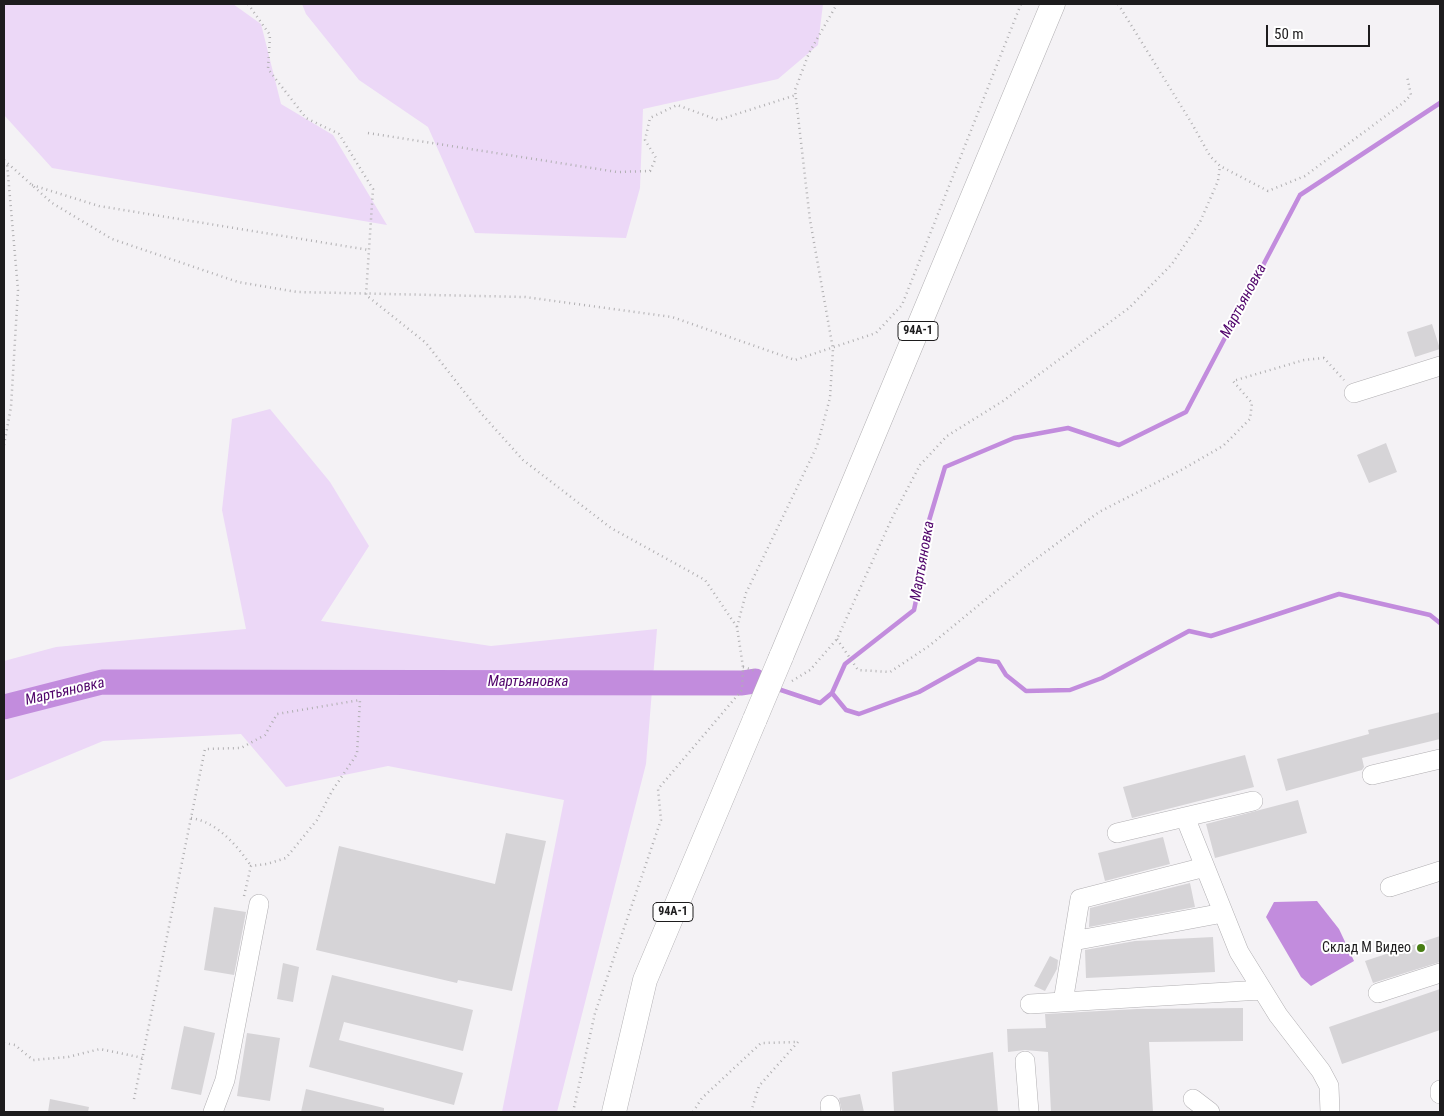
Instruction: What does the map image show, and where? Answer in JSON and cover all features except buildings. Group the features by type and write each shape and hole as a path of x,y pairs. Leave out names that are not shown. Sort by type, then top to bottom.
{"main road":[{"name":"94А-1","path":"614,1112 645,980 1053,4"}],"street":[{"path":"1354,393 1440,366"},
{"path":"1372,775 1440,759"},
{"path":"1117,833 1253,800"},
{"path":"1184,817 1239,952 1261,990 1321,1070 1329,1086 1330,1112"},
{"path":"1063,1002 1080,899 1205,867"},
{"path":"1390,888 1440,871"},
{"path":"213,1112 225,1080 258,904"},
{"path":"1073,941 1223,912"},
{"path":"1378,993 1440,973"},
{"path":"1030,1004 1261,990"},
{"path":"1025,1061 1029,1112"},
{"path":"1193,1098 1210,1112"}],"path":[{"path":"248,4 270,35 268,69 306,118 339,134 373,189 366,295"},
{"path":"573,1112 595,1012 661,820 658,789 742,690 743,667 737,627 746,593 817,446 830,398 833,348 810,220 795,90 809,53 837,4"},
{"path":"4,160 52,203 112,239 238,282 297,292 525,297 672,317 795,360 876,333 902,305 1021,4"},
{"path":"1118,4 1210,156 1220,166 1268,191 1305,176 1412,95 1408,76"},
{"path":"368,133 617,172 650,172 656,158 646,140 650,118 677,105 718,120 796,95"},
{"path":"4,445 11,407 18,290 7,163"},
{"path":"789,682 810,670 837,639 894,516 920,465 947,436 1003,401 1129,308 1172,264 1200,222 1218,181 1220,166"},
{"path":"29,184 99,206 369,250"},
{"path":"366,295 426,343 480,412 523,460 611,528 705,580 737,627"},
{"path":"837,639 858,670 890,672 930,646 1024,568 1099,512 1183,469 1223,446 1250,419 1252,403 1233,381 1304,360 1324,358 1354,393"},
{"path":"743,667 762,673"},
{"path":"134,1099 205,750 241,748 264,735 277,714 360,700 357,754 332,791 317,820 286,858 267,864 251,866"},
{"path":"192,818 204,820 237,846 251,866 242,901 258,904"},
{"path":"693,1112 702,1098 761,1043 798,1042 759,1086 751,1112"},
{"path":"4,1043 15,1045 34,1060 68,1057 100,1049 143,1058"}],"shaded area":[{"path":"4,4 233,4 261,24 281,104 333,135 387,225 52,168 4,115"},
{"path":"302,4 823,4 818,45 778,79 643,109 640,188 626,238 475,233 428,127 359,80 306,14"},
{"path":"270,409 330,482 369,546 321,621 491,646 657,629 646,764 557,1112 502,1112 564,800 388,766 286,787 241,734 103,741 9,780 4,780 4,661 56,647 246,629 222,510 232,419"},
{"path":"1317,901 1339,929 1354,961 1311,986 1301,977 1266,917 1274,902"}],"waterway":[{"name":"Мартьяновка","path":"775,688 820,703 832,693 845,664 914,610 926,553 928,524 945,467 1014,438 1068,428 1119,445 1186,412 1300,195 1440,103"},
{"path":"832,693 846,710 859,714 919,692 978,659 998,662 1006,675 1026,691 1070,690 1102,678 1189,631 1211,636 1339,594 1430,615 1440,623"},
{"name":"Мартьяновка","path":"4,707 102,682 742,683 755,681"}],"place":[{"name":"Склад М Видео","path":"1421,948"}]}
